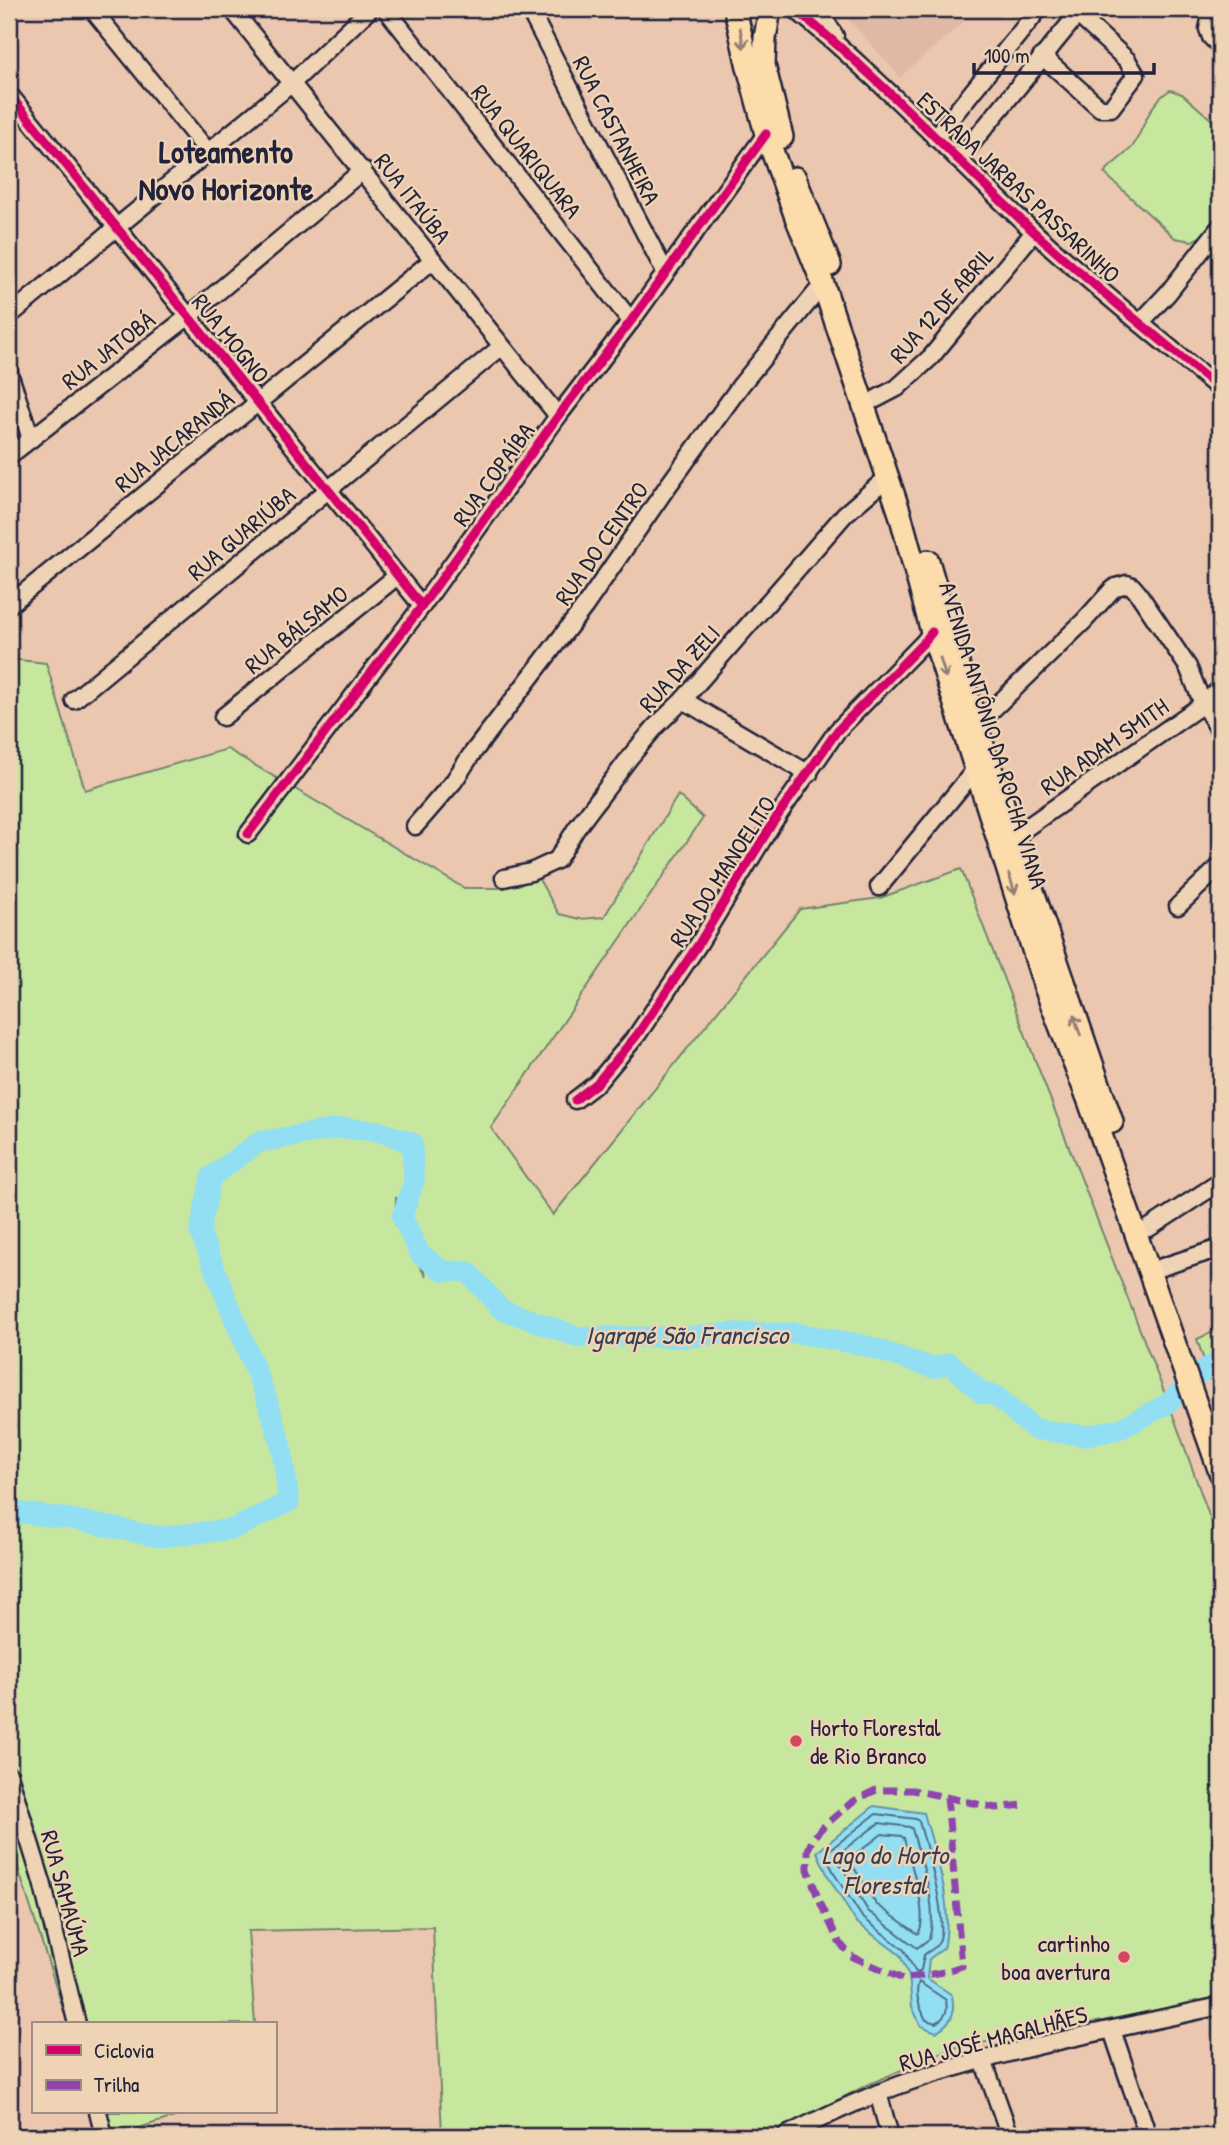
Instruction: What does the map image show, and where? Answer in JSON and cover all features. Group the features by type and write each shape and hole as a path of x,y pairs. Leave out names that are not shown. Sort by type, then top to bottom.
{"main road":[{"name":"AVENIDA ANTÔNIO DA ROCHA VIANA","path":"735,9 766,134 823,284 888,477 932,632 1045,987 1190,1368"},
{"name":"AVENIDA ANTÔNIO DA ROCHA VIANA","path":"770,9 764,65 789,163 813,217 836,280 910,496 977,728 1162,1267 1219,1458"}],"street":[{"path":"92,9 209,153"},
{"name":"RUA ITAÚBA","path":"232,9 558,416"},
{"path":"9,316 292,83 370,9"},
{"name":"RUA QUARIQUARA","path":"386,9 631,320"},
{"name":"RUA CASTANHEIRA","path":"529,9 665,272"},
{"name":"ESTRADA JARBAS PASSARINHO","path":"795,9 842,47 1034,232 1220,388"},
{"name":"ESTRADA JARBAS PASSARINHO","path":"818,9 842,47"},
{"path":"935,138 1040,9"},
{"path":"1219,9 1210,20 1208,29 1211,37 1220,46"},
{"path":"958,160 1042,56 1079,11 1127,60 1136,75 1111,108 1100,108 1042,56"},
{"name":"RUA MOGNO","path":"9,94 422,606"},
{"name":"RUA COPAÍBA","path":"248,834 422,606 766,134"},
{"name":"RUA JATOBÁ","path":"9,456 189,316 363,170"},
{"path":"1140,323 1168,293 1220,227"},
{"name":"RUA 12 DE ABRIL","path":"876,399 897,388 931,357 1034,232"},
{"name":"RUA JACARANDÁ","path":"9,605 433,260"},
{"name":"RUA DO CENTRO","path":"415,826 454,781 546,660 741,385 823,284"},
{"name":"RUA GUARIÚBA","path":"74,701 501,346"},
{"path":"9,373 31,439"},
{"name":"RUA DA ZELI","path":"504,878 531,872 556,860 630,757 656,726 683,701 845,514 888,477"},
{"name":"RUA BÁLSAMO","path":"223,717 397,576"},
{"path":"977,728 1111,591 1127,584 1138,593 1170,638 1188,667 1203,704 1220,731"},
{"name":"RUA DO MANOELITO","path":"575,1100 597,1083 637,1035 698,945 772,824 837,731 932,632"},
{"name":"RUA ADAM SMITH","path":"1013,837 1220,690"},
{"path":"683,701 809,774"},
{"path":"879,887 975,770"},
{"path":"1178,906 1220,866"},
{"path":"1149,1228 1220,1182"},
{"path":"1162,1267 1220,1248"},
{"name":"RUA SAMAÚMA","path":"9,1775 42,1882 77,2022"},
{"name":"RUA JOSÉ MAGALHÃES","path":"785,2136 878,2093 932,2074 1220,2006"},
{"path":"1112,2030 1148,2136"},
{"path":"983,2060 1010,2136"},
{"path":"878,2093 890,2136"},
{"path":"98,2114 104,2136"}],"shaded area":[{"path":"839,9 978,9 899,78"}],"green space":[{"path":"1170,90 1182,94 1220,127 1220,218 1210,231 1192,241 1175,238 1104,173 1133,146 1152,108"},
{"path":"9,659 46,663 85,790 227,749 464,888 504,888 537,876 559,914 580,919 604,917 678,795 703,818 491,1128 553,1215 800,909 880,898 961,869 1173,1415 1220,1546 1220,1998 952,2048 865,2086 769,2136 442,2136 433,1927 248,1931 255,2022 67,2022 9,1840","holes":["396,1197 426,1277 395,1224"]},
{"path":"1220,1329 1220,1409 1197,1339"},
{"path":"97,2114 184,2114 112,2136 104,2136"}],"water":[{"name":"Lago do Horto Florestal","path":"874,1806 924,1813 938,1863 945,1897 947,1931 944,1948 929,1959 927,1978 952,1995 953,2008 950,2020 936,2032 921,2026 912,2007 909,1976 900,1955 856,1922 829,1878 817,1852"}],"waterway":[{"name":"Igarapé São Francisco","path":"9,1510 71,1519 159,1537 233,1529 289,1502 281,1444 266,1397 200,1232 211,1177 259,1142 341,1128 378,1131 412,1143 414,1181 402,1217 420,1254 443,1271 468,1272 501,1309 578,1337 797,1333 863,1345 933,1368 950,1363 982,1393 996,1396 1034,1429 1087,1436 1122,1428 1167,1404 1202,1371 1220,1360"}],"marked path":[{"path":"947,1797 962,1966 903,1979 851,1956 839,1942 818,1898 808,1869 808,1850 813,1838 852,1802 876,1790 913,1790 996,1808 1023,1805"}],"cycle path":[{"path":"795,9 886,90 1056,251 1220,389"},
{"path":"9,94 422,606"},
{"path":"248,834 422,606 766,134"},
{"path":"575,1100 597,1083 637,1035 698,945 772,824 837,731 932,632"}],"place":[{"name":"Horto Florestal de Rio Branco","path":"796,1741"},
{"name":"cartinho boa avertura","path":"1124,1957"}],"district":[{"name":"Loteamento Novo Horizonte","path":"226,170"}]}
